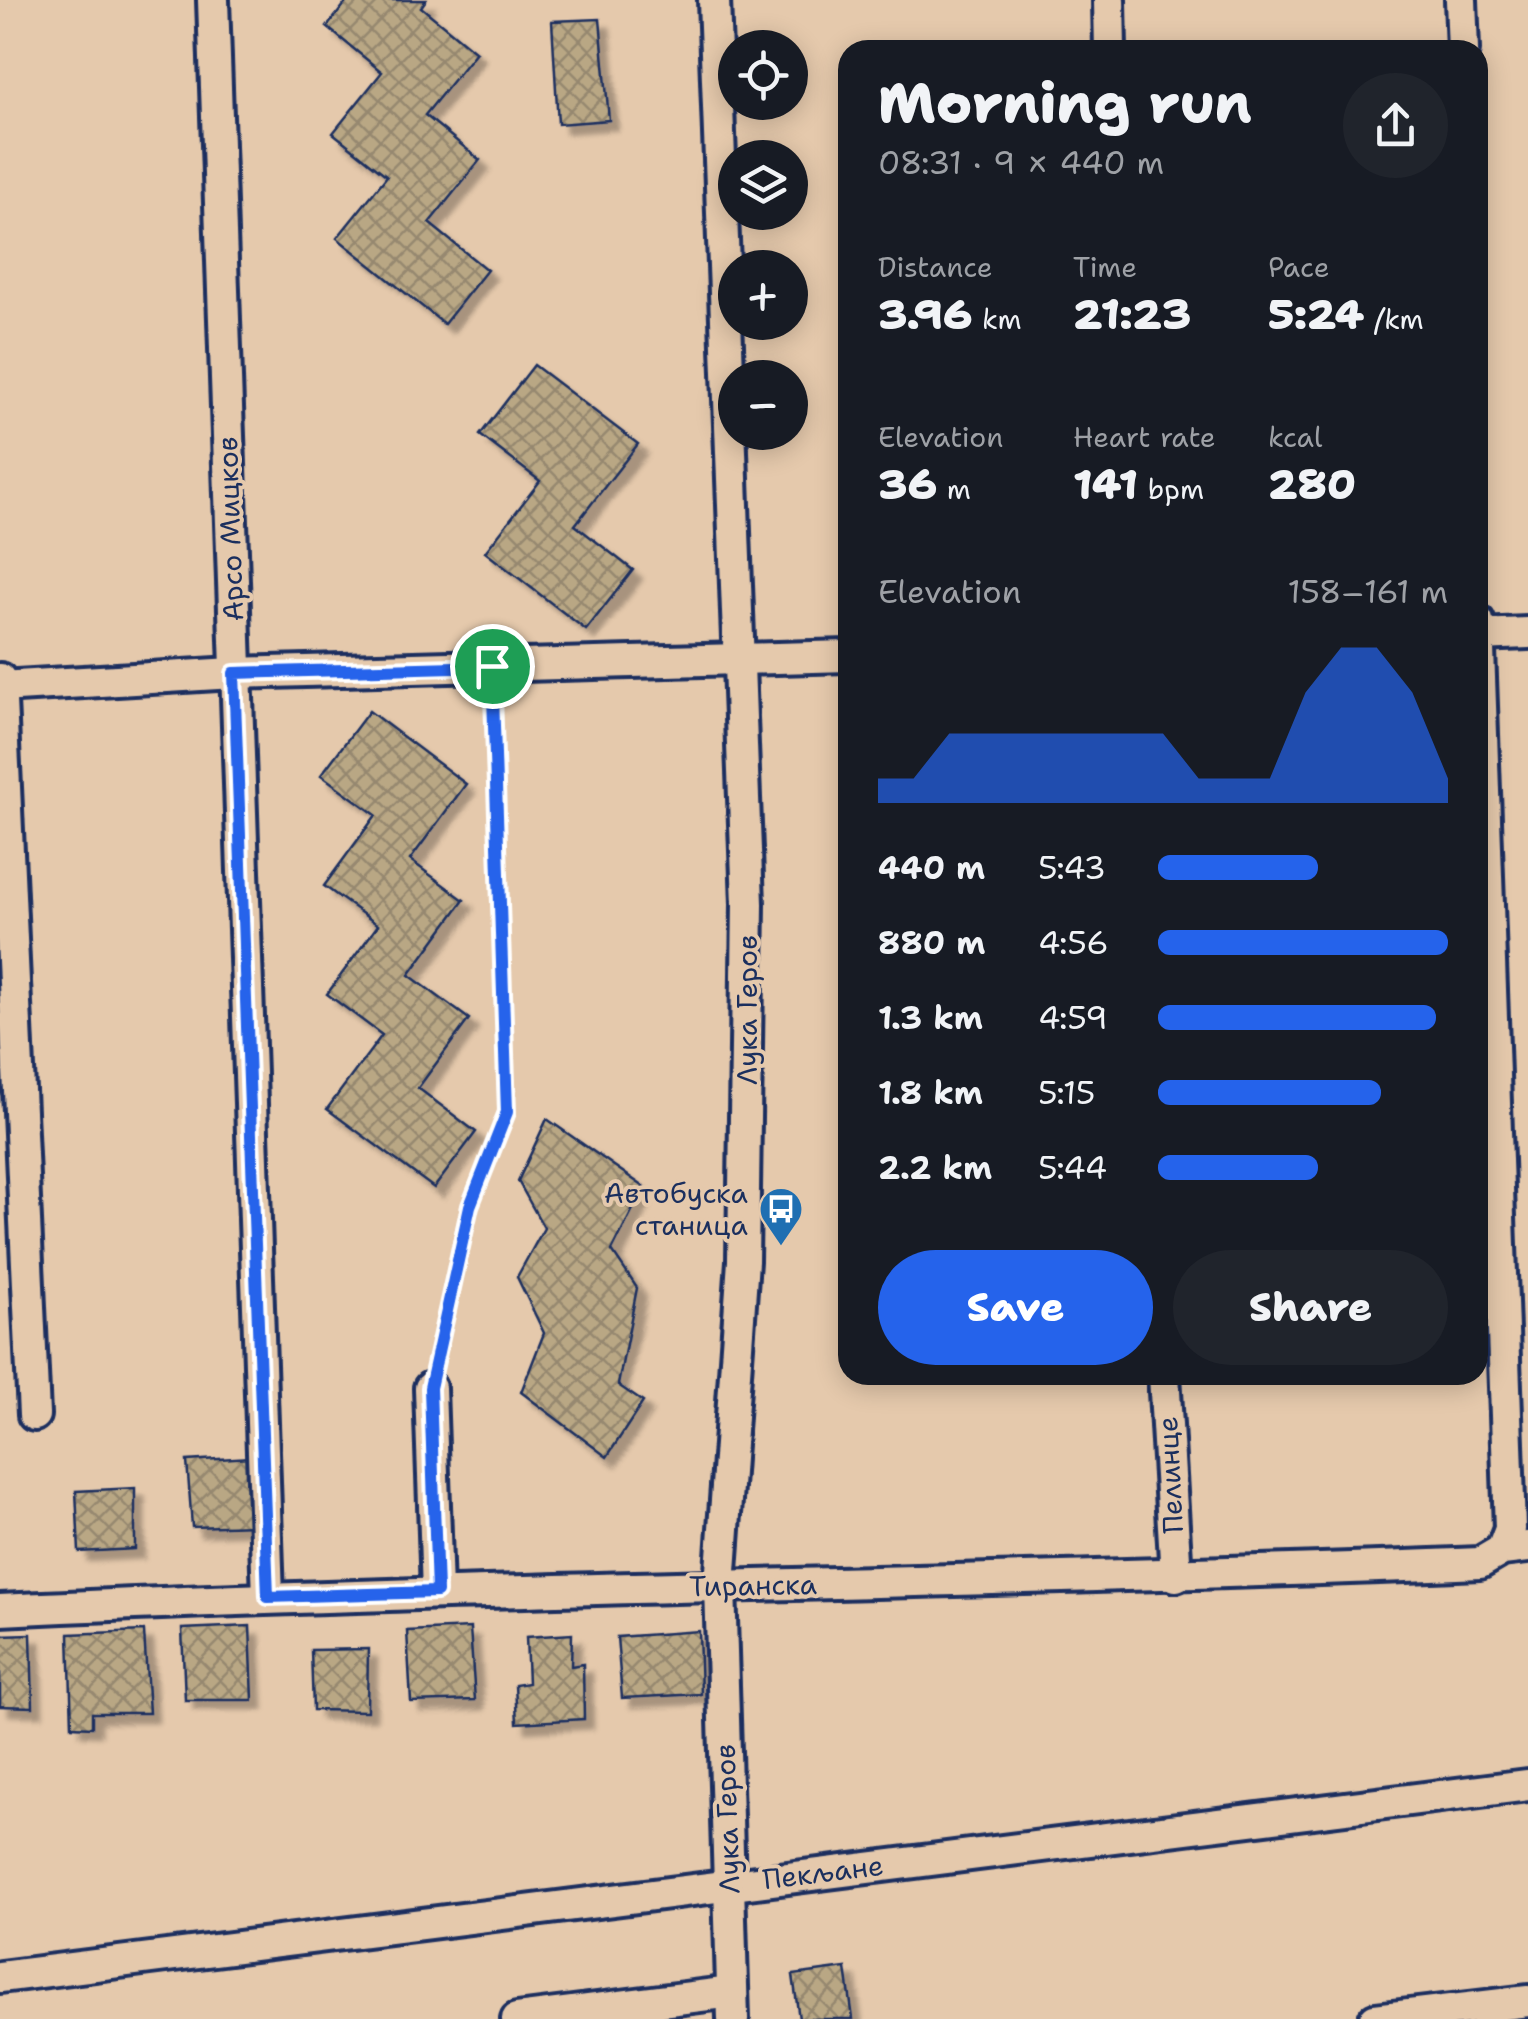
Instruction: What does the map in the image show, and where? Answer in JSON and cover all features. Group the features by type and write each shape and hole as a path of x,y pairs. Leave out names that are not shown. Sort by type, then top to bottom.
{"street":[{"name":"Арсо Мицков","path":"213,0 268,1597"},
{"name":"Лука Геров","path":"714,0 748,904 747,1149 720,1585 733,2006"},
{"path":"1108,0 1110,40"},
{"path":"1462,0 1463,40"},
{"path":"1488,635 1528,633"},
{"path":"0,687 234,673 838,656"},
{"path":"0,678 34,1416"},
{"path":"1488,914 1510,1529 1515,1548"},
{"name":"Пелинце","path":"1165,1385 1176,1576"},
{"path":"430,1388 437,1592"},
{"name":"Тиранска","path":"0,1610 437,1592 1176,1576 1480,1563 1515,1548"},
{"name":"Пекљане","path":"0,1977 1528,1785"},
{"path":"1375,2019 1528,2001"},
{"path":"517,2019 733,2006"}],"path":[{"path":"430,1388 470,1206 507,1112 492,666"}],"building":[{"path":"348,0 426,0 421,7 476,52 425,115 480,160 429,223 487,270 444,324 337,238 387,176 333,133 382,72 327,27"},
{"path":"600,19 609,120 558,124 552,21"},
{"path":"534,365 638,444 575,525 633,570 586,630 485,552 540,481 480,435"},
{"path":"369,711 466,784 410,860 464,900 409,975 469,1019 418,1088 476,1132 434,1188 327,1109 382,1035 327,994 378,925 324,886 376,815 321,775"},
{"path":"547,1119 644,1187 612,1251 637,1288 618,1385 643,1402 607,1457 521,1392 544,1333 517,1277 544,1228 518,1181"},
{"path":"250,1457 256,1525 192,1527 187,1461"},
{"path":"135,1488 135,1549 79,1552 76,1491"},
{"path":"250,1626 253,1700 185,1700 182,1629"},
{"path":"470,1628 475,1700 411,1702 407,1631"},
{"path":"144,1631 149,1713 92,1713 92,1727 72,1726 69,1634"},
{"path":"699,1631 701,1694 622,1698 617,1637"},
{"path":"31,1634 33,1707 0,1706 0,1635"},
{"path":"572,1634 571,1666 583,1664 584,1719 517,1723 515,1685 528,1683 526,1637"},
{"path":"368,1649 367,1711 313,1710 311,1650"},
{"path":"846,1968 853,2019 799,2019 793,1975"}],"place":[{"name":"Автобуска станица","path":"781,1247"}],"route":[{"path":"492,666 507,1112 470,1206 430,1388 437,1592 268,1597 234,673 492,666"}]}
